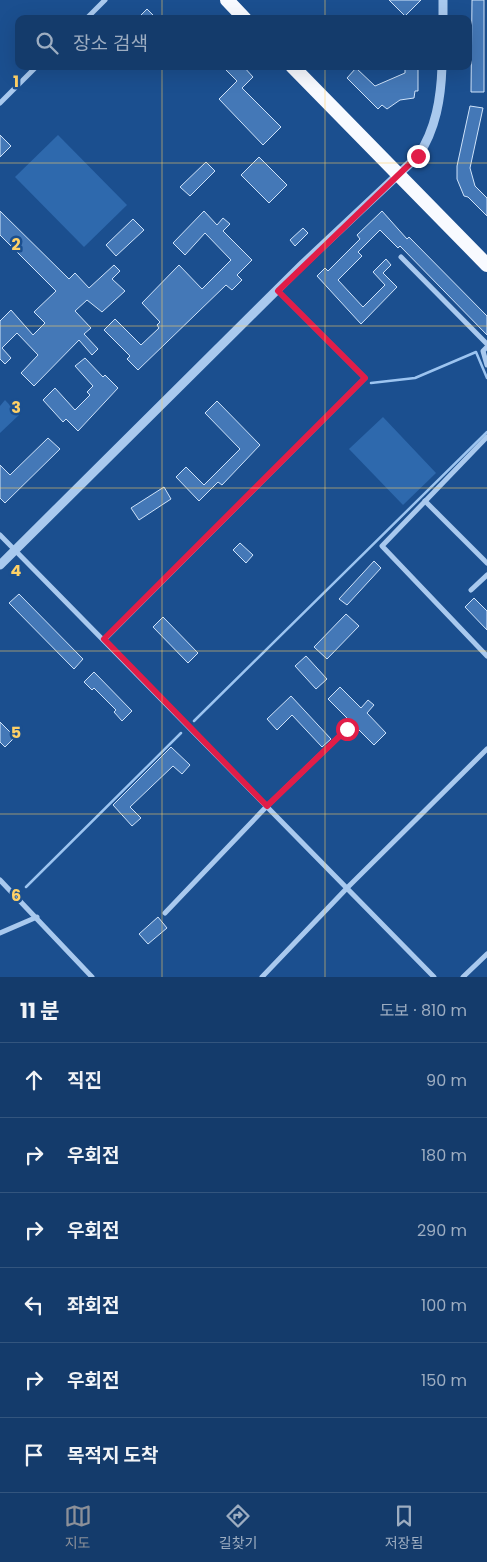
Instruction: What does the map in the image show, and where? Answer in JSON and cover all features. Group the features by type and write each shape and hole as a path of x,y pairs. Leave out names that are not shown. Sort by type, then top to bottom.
{"highway":[{"path":"227,0 241,15"},
{"path":"296,70 487,265"}],"street":[{"path":"90,15 106,0"},
{"path":"443,0 443,15"},
{"path":"0,102 33,70"},
{"path":"0,565 95,469 418,156 430,132 440,94 442,70"},
{"path":"401,257 487,346 483,351 487,364"},
{"path":"104,639 365,378 278,291"},
{"path":"486,653 382,546 487,437"},
{"path":"425,501 487,564"},
{"path":"0,535 348,887 434,977"},
{"path":"471,590 487,576"},
{"path":"164,913 267,806 347,729"},
{"path":"262,977 348,887 487,749"},
{"path":"0,880 92,977"},
{"path":"0,933 36,917"},
{"path":"463,977 487,954"}],"shaded area":[{"path":"58,135 127,205 84,247 15,177"},
{"path":"5,400 19,415 0,433 0,406"},
{"path":"383,417 436,473 403,505 349,449"}],"building":[{"path":"389,0 421,0 406,15"},
{"path":"472,0 484,0 484,92 471,92"},
{"path":"147,9 153,15 141,15"},
{"path":"226,70 247,70 253,77 242,88 281,127 263,145 219,99 237,81"},
{"path":"354,70 358,70 375,86 405,73 405,70 418,70 418,91 415,91 414,98 400,100 387,109 382,105 378,109 347,78"},
{"path":"470,106 483,108 470,168 475,186 487,198 487,216 468,197 464,196 457,179 457,166"},
{"path":"0,135 11,146 0,157"},
{"path":"259,157 287,185 269,203 241,175"},
{"path":"206,162 215,171 190,196 180,187"},
{"path":"0,211 69,279 75,273 89,288 114,265 120,271 112,279 125,291 102,312 87,300 75,311 91,328 84,334 98,349 92,355 79,340 34,386 21,373 38,355 17,333 2,348 11,358 5,364 0,359 0,321 11,310 33,335 45,323 34,312 56,291 0,235"},
{"path":"204,211 217,225 223,218 230,224 223,231 252,260 237,275 242,280 232,290 226,285 138,370 127,359 130,356 104,330 115,319 141,345 159,328 157,325 160,322 142,303 179,265 202,289 231,260 205,233 185,255 173,243"},
{"path":"382,211 407,239 409,237 487,316 487,335 400,246 398,248 380,230 358,252 362,256 338,280 363,307 385,285 373,272 386,259 391,265 383,273 397,287 361,324 317,276 325,268 328,271 360,239 357,235"},
{"path":"133,219 144,230 116,256 106,245"},
{"path":"303,228 308,233 295,246 290,240"},
{"path":"85,358 103,377 105,375 118,388 78,431 66,419 63,422 43,400 55,388 75,410 90,395 87,392 93,386 75,366"},
{"path":"217,401 260,445 222,485 218,482 199,501 176,477 186,467 204,485 240,449 205,413"},
{"path":"48,438 60,449 5,503 0,498 0,465 10,475"},
{"path":"164,487 171,499 139,520 131,508"},
{"path":"240,543 253,555 246,563 233,550"},
{"path":"374,561 381,568 347,605 339,599"},
{"path":"19,594 83,659 74,669 9,603"},
{"path":"474,598 487,611 487,630 465,607"},
{"path":"346,614 359,626 327,659 314,647"},
{"path":"163,617 198,653 188,663 153,627"},
{"path":"306,656 327,679 316,689 295,666"},
{"path":"94,672 132,711 122,721 114,712 116,710 94,688 92,690 84,682"},
{"path":"340,687 361,708 368,700 374,705 367,713 386,733 374,745 328,699"},
{"path":"291,696 331,739 322,747 292,715 277,730 267,719"},
{"path":"0,722 15,737 5,747 0,742"},
{"path":"171,747 190,765 182,774 173,766 130,807 141,818 132,826 113,805"},
{"path":"158,917 167,928 148,944 139,934"}],"waterway":[{"path":"371,383 415,378 476,352 487,378"},
{"path":"194,721 487,432"},
{"path":"26,887 181,733"}],"route":[{"path":"347,729 267,806 104,639 365,378 278,291 418,156"}]}
